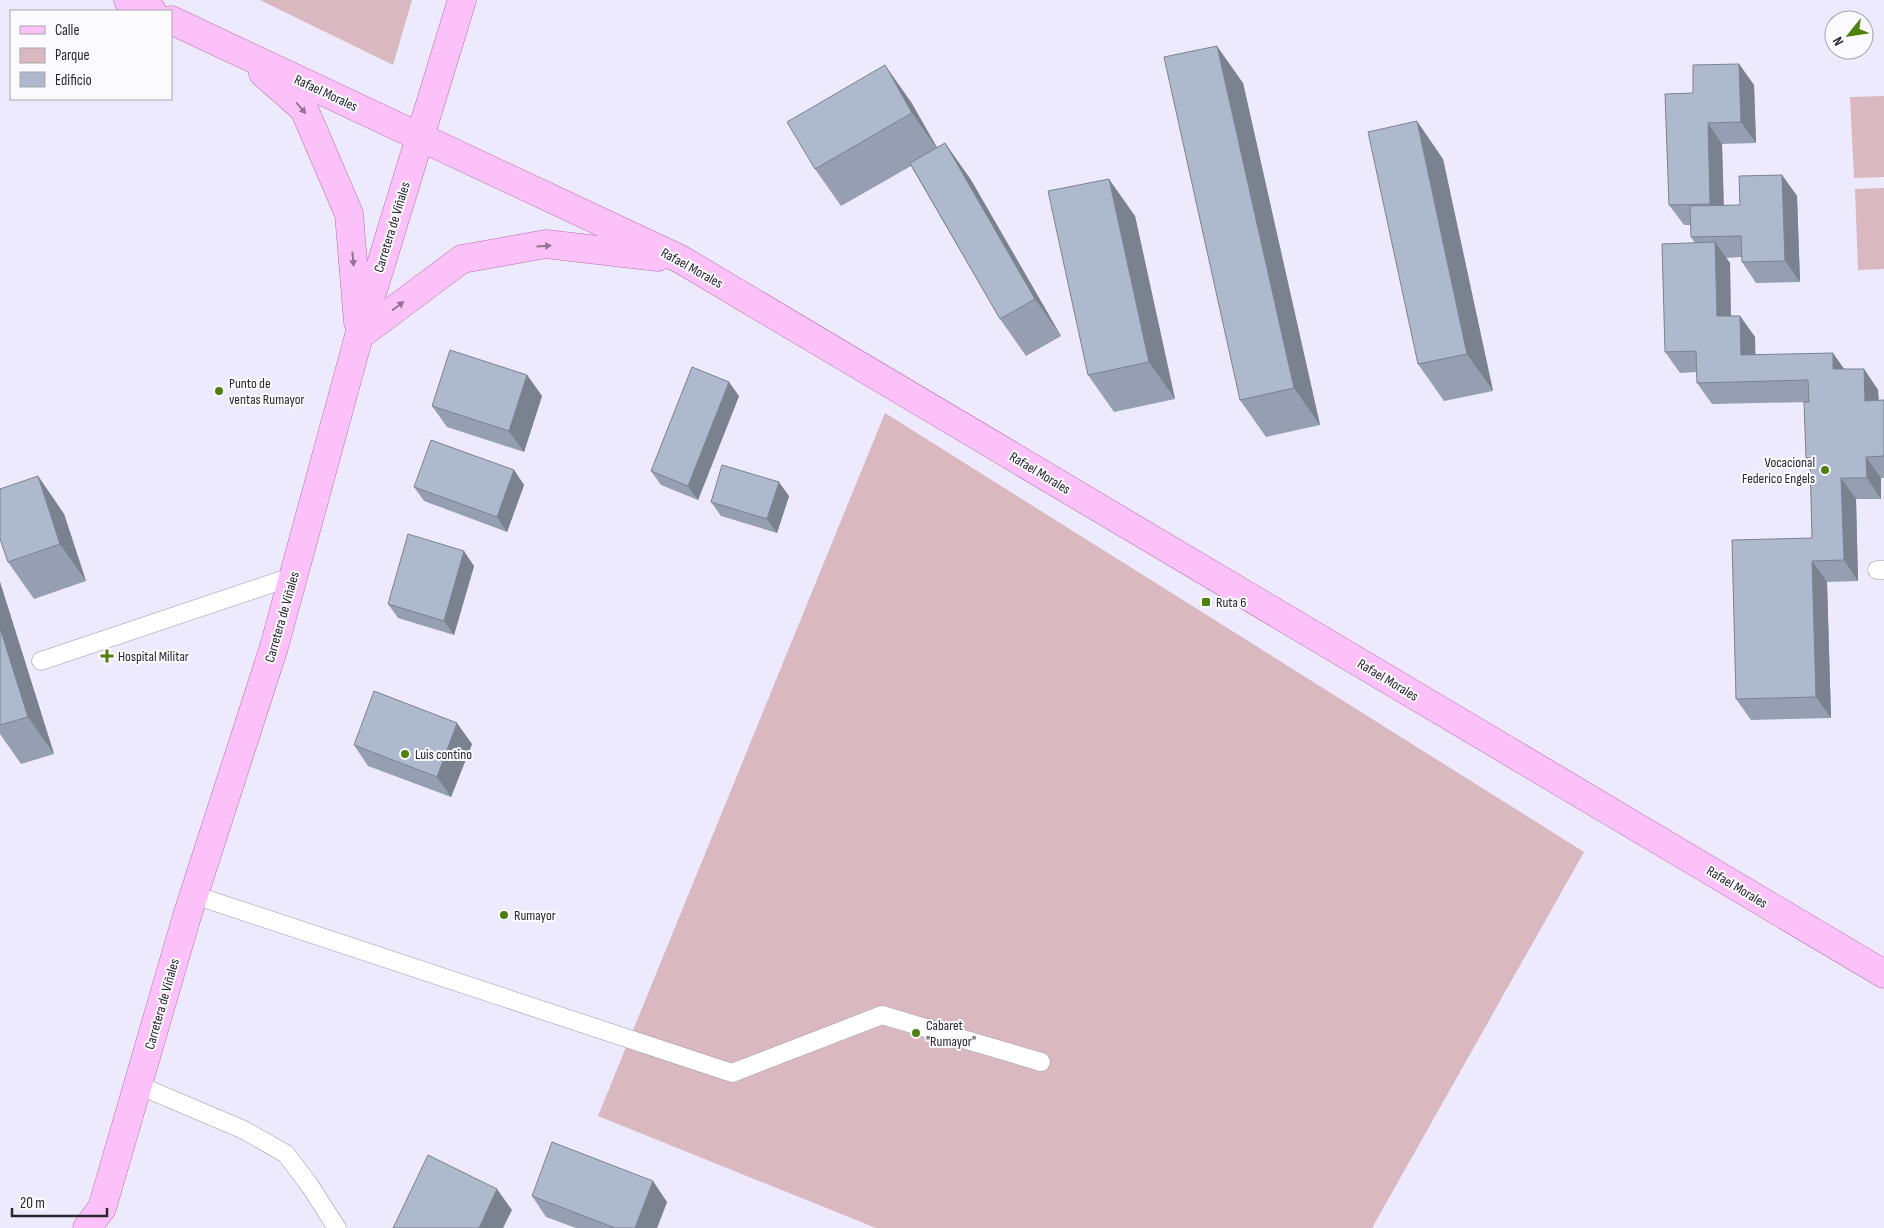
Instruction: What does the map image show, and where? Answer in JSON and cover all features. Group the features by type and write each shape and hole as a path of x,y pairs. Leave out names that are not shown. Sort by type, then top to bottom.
{"main road":[{"path":"128,0 150,10"},
{"name":"Carretera de Viñales","path":"87,1228 102,1208 194,896 274,647 359,336 462,0"},
{"name":"Rafael Morales","path":"172,20 680,259 1884,974"},
{"path":"239,52 304,109 349,214 359,336"},
{"path":"359,336 462,259 546,244 680,259"}],"lane":[{"path":"41,661 294,576"},
{"path":"194,896 732,1073 882,1015 1042,1062"},
{"path":"138,1085 244,1130 286,1154 310,1186 337,1228"}],"green space":[{"path":"260,0 412,0 393,65"},
{"path":"1884,96 1884,177 1854,178 1850,97"},
{"path":"1884,188 1884,269 1858,270 1855,189"},
{"path":"885,413 1584,852 1372,1228 876,1228 598,1116"}],"building":[{"path":"1217,46 1294,388 1240,400 1164,57"},
{"path":"1739,64 1741,122 1708,123 1710,204 1669,205 1665,94 1693,93 1693,65"},
{"path":"885,65 912,113 815,169 787,122"},
{"path":"1417,121 1467,354 1418,364 1368,132"},
{"path":"945,143 1035,299 1000,319 910,163"},
{"path":"1782,175 1785,261 1742,262 1741,236 1691,237 1690,206 1740,205 1739,176"},
{"path":"1109,179 1149,362 1088,375 1048,191"},
{"path":"1715,242 1717,316 1740,316 1741,355 1833,353 1833,369 1864,369 1865,401 1884,400 1884,456 1866,457 1867,478 1841,478 1844,560 1812,561 1816,697 1736,699 1732,540 1812,538 1810,458 1806,458 1804,402 1809,402 1808,380 1697,383 1696,351 1665,352 1662,244"},
{"path":"450,350 527,375 509,431 432,406"},
{"path":"692,367 729,382 688,486 651,471"},
{"path":"431,440 514,470 497,517 414,487"},
{"path":"722,465 779,482 767,519 711,502"},
{"path":"38,476 60,544 8,562 0,539 0,489"},
{"path":"408,534 464,551 444,621 388,604"},
{"path":"0,628 28,717 0,725"},
{"path":"374,691 457,723 437,777 354,745"},
{"path":"552,1142 653,1181 635,1228 615,1228 532,1196"},
{"path":"428,1155 497,1189 479,1228 393,1228"}],"place":[{"name":"Punto de ventas Rumayor","path":"219,391"},
{"name":"Vocacional Federico Engels","path":"1825,470"},
{"name":"Ruta 6","path":"1206,602"},
{"name":"Hospital Militar","path":"107,656"},
{"name":"Luis contino","path":"405,754"},
{"name":"Rumayor","path":"504,915"},
{"name":"Cabaret \"Rumayor\"","path":"916,1033"}]}
